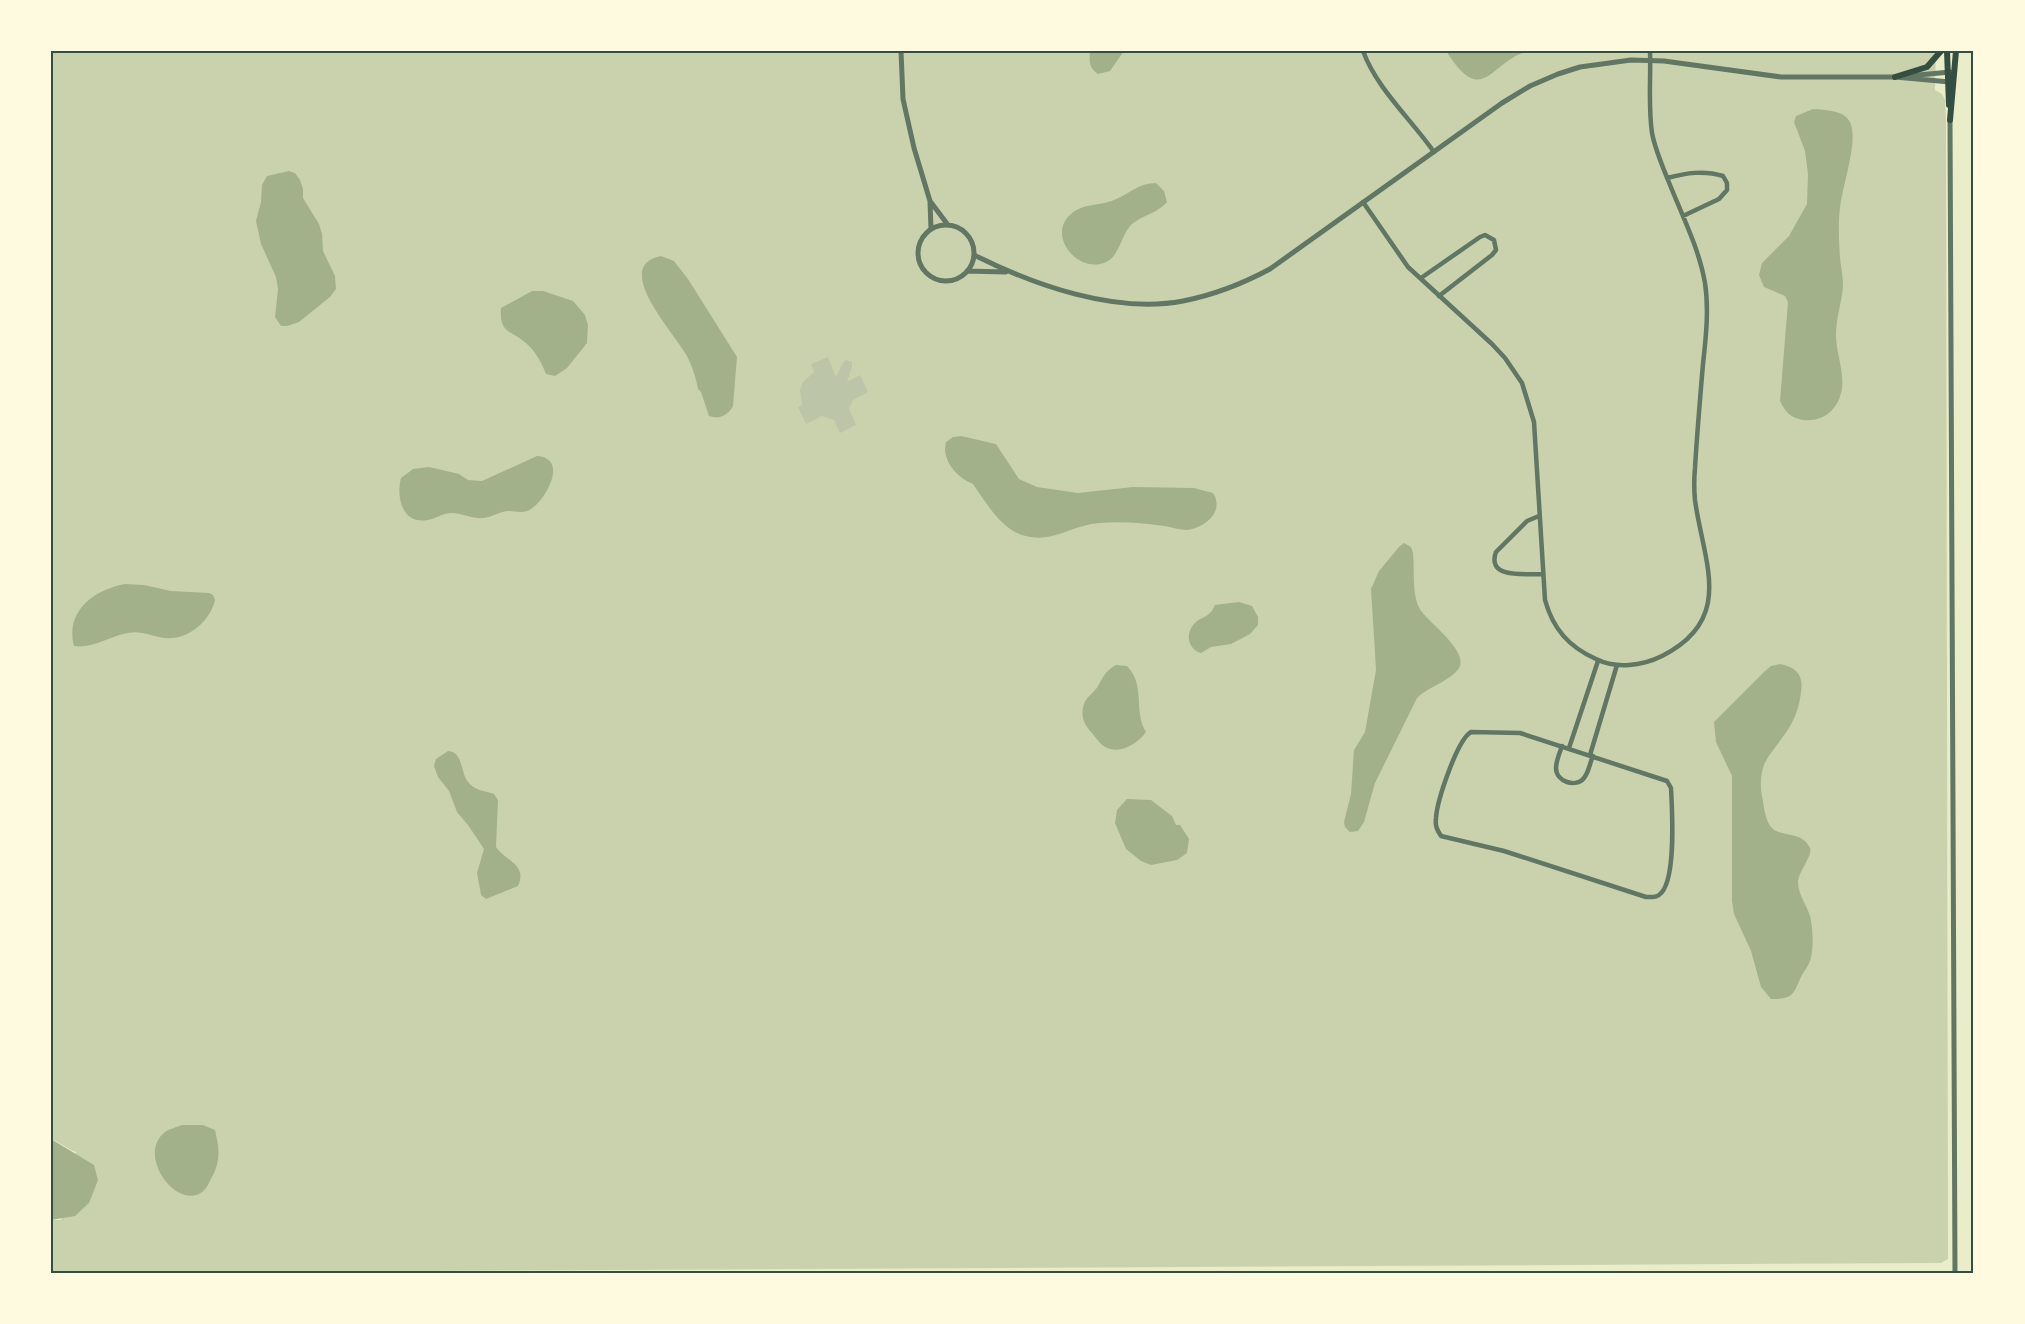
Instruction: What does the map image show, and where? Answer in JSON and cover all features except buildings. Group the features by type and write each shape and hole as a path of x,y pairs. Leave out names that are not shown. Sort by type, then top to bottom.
{"main road":[{"path":"1895,77 1927,67 1941,51"},
{"path":"1947,51 1947,72 1951,82"},
{"path":"1950,120 1951,82 1955,72 1956,51"}],"street":[{"path":"901,51 904,108 930,201 931,229"},
{"path":"1364,51 1366,60 1385,88 1434,152"},
{"path":"1364,202 1408,267 1492,344 1522,383 1534,422 1545,600 1549,615 1558,631 1570,645 1598,661 1617,665 1650,661 1679,646 1698,626 1709,596 1710,577 1694,490 1707,299 1701,267 1652,134 1650,51"},
{"path":"974,255 1010,273 1092,298 1147,304 1182,301 1215,293 1270,270 1502,103 1530,86 1580,67 1613,61 1650,60 1781,77 1895,77 1951,82"},
{"path":"1895,77 1955,72"},
{"path":"1950,120 1955,1273"},
{"path":"1667,178 1694,173 1715,174 1723,176 1727,183 1727,190 1719,199 1683,216"},
{"path":"930,201 948,225"},
{"path":"939,225 948,225 956,226 967,234 974,248 974,255 967,271 961,276 946,281 938,280 924,271 920,264 918,249 924,234 939,225"},
{"path":"1421,278 1480,237 1485,236 1494,240 1496,250 1492,255 1439,296"},
{"path":"967,271 1010,273"},
{"path":"1539,516 1527,521 1496,552 1493,558 1494,564 1504,573 1542,574"},
{"path":"1569,748 1598,661"},
{"path":"1562,746 1556,769 1558,776 1564,781 1578,782 1584,779 1617,665"},
{"path":"1471,732 1520,733 1562,746 1667,781 1671,788 1672,853 1665,889 1661,895 1646,897 1504,851 1441,836 1436,829 1443,785 1467,735 1471,732"}],"shaded area":[{"path":"51,51 1936,51 1935,90 1942,94 1945,100 1946,121 1948,1259 1941,1263 51,1273 51,1220 61,1220 76,1152 51,1139"},
{"path":"1090,51 1124,51 1110,71 1098,74 1090,64"},
{"path":"1446,51 1529,51 1516,56 1487,77 1478,80 1469,77 1459,68"},
{"path":"1813,109 1834,111 1847,118 1850,122 1853,140 1839,220 1843,286 1836,335 1842,376 1841,394 1838,402 1828,414 1812,420 1803,420 1789,414 1780,401 1788,302 1785,296 1764,287 1759,275 1762,263 1789,236 1807,204 1808,174 1805,151 1794,122 1796,116"},
{"path":"289,171 295,173 300,180 303,198 319,224 323,251 335,276 336,289 330,297 299,322 281,326 275,317 278,289 276,277 261,244 256,221 261,202 262,185 267,176"},
{"path":"1156,183 1164,191 1167,202 1128,228 1111,259 1095,265 1085,263 1069,251 1062,232 1064,223 1076,210 1109,202 1134,189"},
{"path":"661,256 674,261 688,279 737,357 733,406 723,416 709,416 688,358 651,303 644,287 642,273 647,262"},
{"path":"532,291 543,291 573,301 585,315 588,325 587,343 567,368 555,376 546,374 532,349 508,331 502,323 501,308"},
{"path":"961,436 996,444 1019,479 1037,487 1078,493 1133,487 1194,488 1213,493 1217,506 1211,518 1194,529 1181,530 1140,523 1108,522 1048,537 1027,536 1015,532 1003,523 973,484 956,473 948,462 946,442 953,437"},
{"path":"537,456 547,458 552,464 552,480 543,497 528,511 508,511 481,518 451,513 428,520 419,520 407,514 400,501 401,478 413,469 429,467 459,474 468,480 482,481"},
{"path":"1404,543 1411,547 1413,553 1415,592 1419,606 1426,617 1454,646 1461,661 1456,672 1417,698 1375,783 1364,822 1358,831 1350,832 1344,822 1351,794 1354,750 1365,732 1376,670 1371,589 1379,571"},
{"path":"125,584 144,585 171,591 209,593 215,600 203,622 181,636 164,638 132,632 88,646 74,646 72,634 74,623 84,605 102,591"},
{"path":"1239,602 1252,606 1258,617 1258,625 1250,634 1231,644 1211,647 1201,653 1196,651 1189,639 1193,625 1207,616 1215,605"},
{"path":"1780,664 1798,673 1802,686 1797,711 1792,722 1764,765 1761,792 1765,815 1771,827 1797,836 1810,848 1810,855 1801,873 1798,886 1810,916 1813,945 1809,963 1794,992 1788,997 1771,999 1761,987 1751,951 1734,914 1732,901 1732,776 1716,742 1714,722 1765,671 1771,666"},
{"path":"1116,665 1127,666 1133,673 1138,690 1140,716 1146,732 1128,747 1116,750 1100,743 1089,730 1082,712 1087,699 1107,671"},
{"path":"448,751 457,755 467,781 473,787 494,794 498,800 496,847 518,868 520,873 518,886 486,899 481,895 477,873 484,849 457,812 449,791 438,777 434,766 436,759"},
{"path":"1127,799 1151,800 1172,816 1176,825 1180,825 1189,839 1187,853 1177,860 1151,865 1141,861 1126,849 1115,823 1117,810"},
{"path":"182,1125 203,1125 215,1130 218,1147 217,1164 208,1186 199,1194 189,1196 169,1185 162,1176 155,1153 157,1141 165,1132"},
{"path":"51,1139 94,1165 98,1180 89,1203 75,1216 51,1220"}]}
